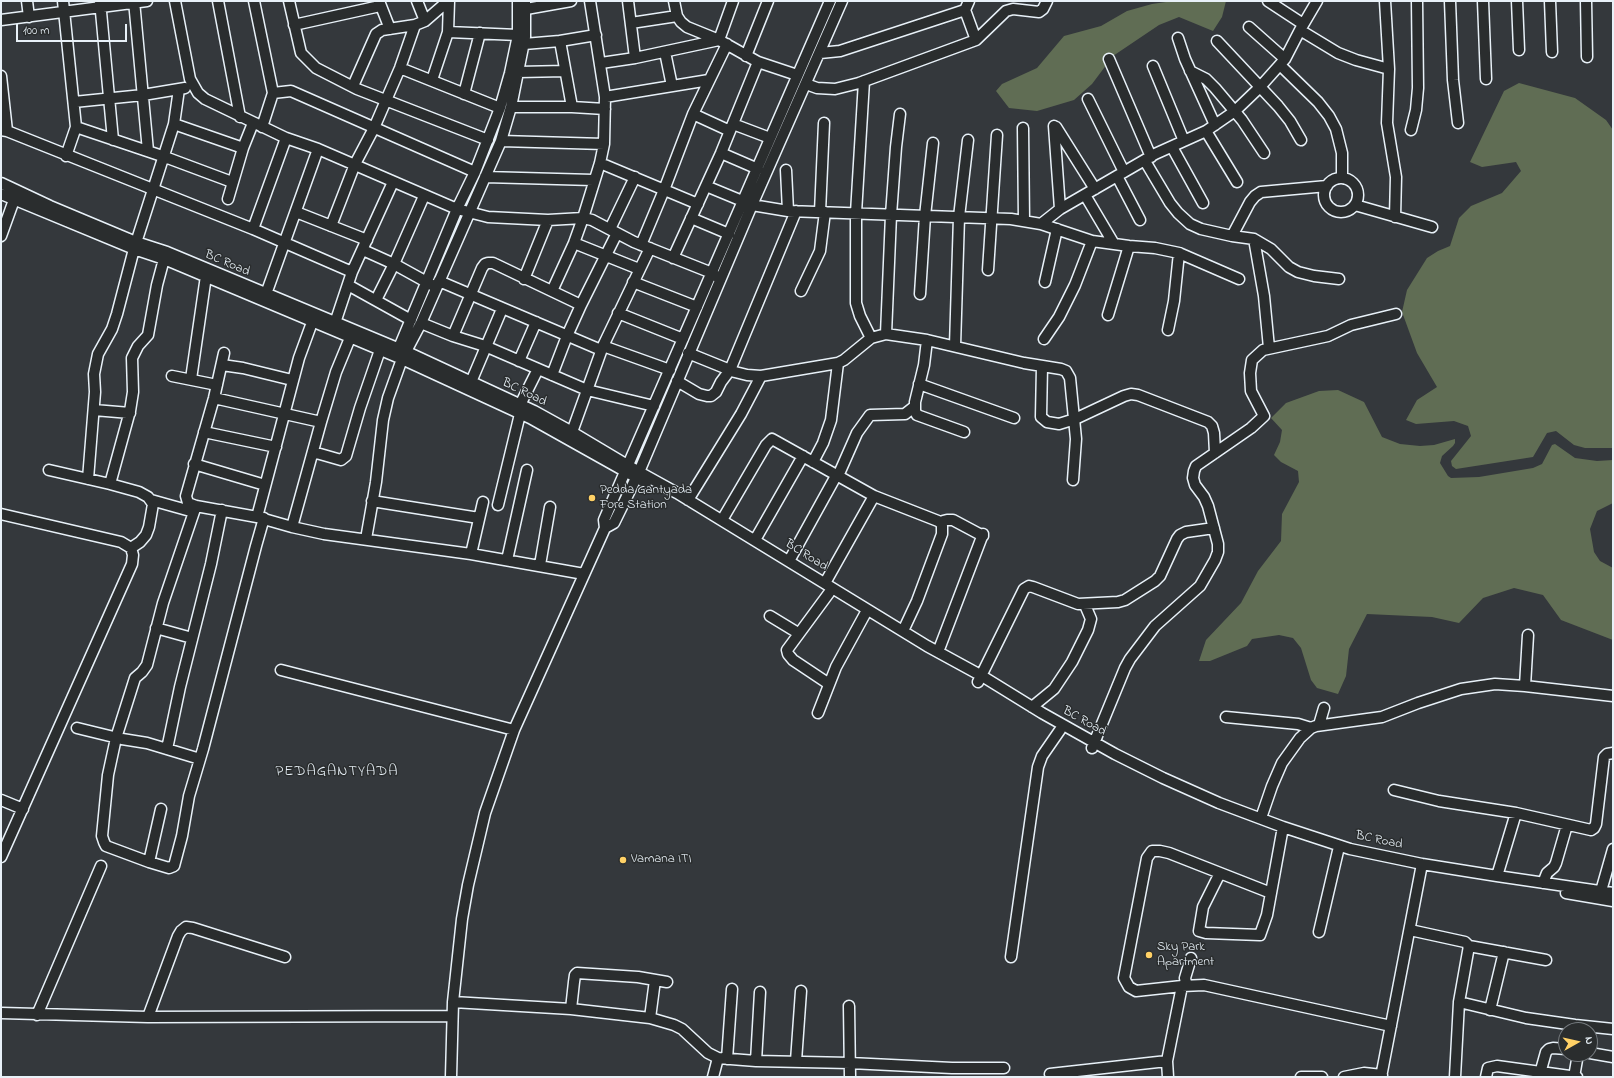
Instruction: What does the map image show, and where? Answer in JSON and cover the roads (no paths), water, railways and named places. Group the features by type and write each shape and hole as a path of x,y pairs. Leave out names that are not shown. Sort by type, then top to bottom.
{"street":[{"path":"27,1 29,17"},
{"path":"62,1 76,127 66,156"},
{"path":"1,20 64,13 100,4 147,1"},
{"path":"175,1 190,79 193,86 205,99 240,117 286,138 355,164 424,196 457,209 488,217 548,220 583,218 592,220 646,246 716,276"},
{"path":"218,1 240,117"},
{"path":"228,200 243,148 257,125 273,93 254,1"},
{"path":"289,1 301,53 316,68 386,100 488,140"},
{"path":"331,226 355,164 374,128 420,23 417,1"},
{"path":"353,86 376,34 382,30 420,23 449,1"},
{"path":"432,80 448,32 449,1"},
{"path":"416,321 427,282 457,209 475,172 500,108 518,35 518,1"},
{"path":"366,539 383,420 400,354 416,321 437,285 501,141 511,107 524,44 525,5 571,1"},
{"path":"552,291 574,243 583,218 604,144 605,97 601,63 590,1"},
{"path":"628,1 635,58"},
{"path":"674,1 677,16 687,27 723,42 758,62 797,75"},
{"path":"572,432 602,348 639,269 664,190 693,114 709,80 723,42 733,1"},
{"path":"746,56 768,1"},
{"path":"605,528 614,523 637,475 688,353 716,276 729,234 748,203 758,169 770,138 830,1"},
{"path":"451,1077 452,1016 456,962 468,885 485,813 514,730 605,528 604,520 697,307 716,276 748,203 806,84 842,1"},
{"path":"806,84 817,88 835,89 864,81 976,40 1006,11 1010,1"},
{"path":"1006,11 1013,9 1039,12 1043,9 1047,1"},
{"path":"1268,1 1338,53 1356,60 1389,69"},
{"path":"1041,224 1060,209 1172,146 1206,131 1235,111 1283,62 1301,27 1317,1"},
{"path":"1385,1 1389,69 1387,123 1396,177 1394,217"},
{"path":"1411,130 1416,110 1418,88 1417,1"},
{"path":"1450,1 1453,80 1458,123"},
{"path":"1483,1 1486,79"},
{"path":"1517,1 1519,50"},
{"path":"1550,1 1552,52"},
{"path":"1586,1 1587,57"},
{"path":"134,2 148,151"},
{"path":"294,25 379,3 390,29"},
{"path":"100,4 113,140"},
{"path":"820,53 840,51 967,5 976,40"},
{"path":"631,23 677,16"},
{"path":"1249,27 1283,62 1329,116 1336,129 1342,153 1342,178"},
{"path":"448,32 518,35"},
{"path":"464,94 480,33"},
{"path":"524,44 560,41 596,35"},
{"path":"1178,38 1190,71 1215,125"},
{"path":"560,41 572,107"},
{"path":"1217,41 1278,106 1301,140"},
{"path":"601,63 723,42"},
{"path":"666,52 672,86"},
{"path":"1109,58 1148,159 1170,203 1178,213 1190,224 1201,229 1254,239 1271,250 1289,267 1298,272 1314,276 1339,279"},
{"path":"673,258 721,153 758,62"},
{"path":"1153,66 1184,141"},
{"path":"400,68 500,108"},
{"path":"518,72 565,71"},
{"path":"1190,71 1206,79 1235,111 1264,153"},
{"path":"1,76 4,131 253,230 352,272"},
{"path":"605,97 709,80"},
{"path":"864,81 856,213 856,303 860,316 872,338"},
{"path":"74,102 143,95 193,86"},
{"path":"88,478 94,410 94,374 98,354 112,329 135,245 154,190 174,124 179,89"},
{"path":"273,93 291,91 475,172"},
{"path":"1088,99 1140,220"},
{"path":"511,107 572,107 605,109"},
{"path":"693,114 731,128 770,138"},
{"path":"886,334 891,215 900,114"},
{"path":"801,291 820,251 824,123"},
{"path":"174,124 243,148"},
{"path":"1060,209 1054,126 1095,189"},
{"path":"76,127 148,151 232,182"},
{"path":"1023,128 1024,221"},
{"path":"1206,131 1238,182"},
{"path":"988,270 997,135"},
{"path":"253,230 286,138"},
{"path":"955,346 959,217 968,140"},
{"path":"501,141 604,144"},
{"path":"920,294 925,216 933,143"},
{"path":"1172,146 1203,203"},
{"path":"266,294 318,149"},
{"path":"721,153 758,169"},
{"path":"600,162 698,204"},
{"path":"677,381 699,394 711,396 716,392 730,370 792,211 786,170"},
{"path":"485,177 593,180"},
{"path":"552,375 581,305 606,256 634,177"},
{"path":"1342,178 1351,181 1357,190 1357,200 1355,205 1345,212 1334,211 1329,208 1324,197 1327,186 1334,179 1342,178"},
{"path":"335,323 352,272 393,182"},
{"name":"BC Road","path":"1,183 135,245 167,252 266,294 313,318 335,323 400,354 408,354 471,382 520,410 572,432 674,498 865,614 938,652 1060,730 1163,778 1261,818 1282,830 1350,849 1422,866 1613,901"},
{"path":"706,186 748,203 792,211 992,217 1024,221 1041,224 1092,241 1156,248 1179,253 1239,279"},
{"path":"1232,236 1250,202 1261,192 1327,186"},
{"path":"1,194 135,245 206,276 313,318 350,338 380,350 400,354 520,410 530,418 627,469"},
{"path":"1085,195 1114,244"},
{"path":"376,300 394,264 424,196"},
{"path":"1,236 14,200"},
{"path":"1355,205 1432,227"},
{"path":"296,212 331,226 427,282 470,295 567,336 670,370"},
{"path":"691,218 729,234"},
{"path":"524,279 548,220"},
{"path":"1045,282 1057,229"},
{"path":"1254,239 1264,296 1269,348"},
{"path":"1044,339 1059,317 1072,291 1092,241"},
{"path":"574,243 639,269"},
{"path":"1108,315 1129,246"},
{"path":"1168,330 1179,253"},
{"path":"110,484 130,413 133,392 132,358 138,346 148,335 157,285 164,258"},
{"path":"453,336 482,268 488,263 492,263 581,305"},
{"path":"191,379 206,276"},
{"path":"633,282 697,307"},
{"path":"348,285 416,321 453,336 485,346 588,390 654,406"},
{"path":"471,382 502,309"},
{"path":"618,313 683,339"},
{"path":"1094,745 1130,659 1155,626 1200,586 1215,560 1218,552 1218,544 1208,506 1204,497 1195,485 1193,478 1194,471 1196,466 1251,428 1264,416 1251,390 1250,373 1252,360 1263,350 1269,348 1328,336 1351,325 1396,314"},
{"path":"195,509 170,580 147,665 135,678 116,738 108,775 102,836 106,846 169,868 174,866 182,836 189,796 254,552 266,485 292,380 300,352 313,318"},
{"path":"519,361 536,322"},
{"path":"688,353 730,370 747,375 762,376 838,363 872,338 886,334 927,340 1024,363 1061,369 1069,374 1074,419 1076,439 1073,480"},
{"path":"292,527 336,372 350,338"},
{"path":"927,340 924,365 914,407 917,415 964,432"},
{"path":"313,452 341,460 346,456 360,408 380,350"},
{"path":"195,509 188,502 186,496 214,398 224,353"},
{"path":"813,462 823,443 831,420 838,363"},
{"path":"222,365 243,368 292,380"},
{"path":"1042,366 1043,420 1059,424 1074,419 1124,396 1130,394 1138,395 1208,422 1212,426 1214,433 1215,453"},
{"path":"498,505 520,410 538,369"},
{"path":"172,376 217,385"},
{"path":"688,500 741,414 762,376"},
{"path":"919,384 1014,418"},
{"path":"214,398 321,422"},
{"path":"789,561 836,476 838,476 857,433 870,415 905,414 914,407"},
{"path":"94,410 130,413"},
{"path":"204,432 276,447"},
{"path":"722,520 769,440 775,440 836,476 874,496 938,521 942,524"},
{"path":"755,540 803,456"},
{"path":"194,464 266,485"},
{"path":"49,470 88,478 139,492 151,500 195,509 222,510 261,518 292,527 540,565 584,574"},
{"path":"507,560 526,470"},
{"name":"BC Road","path":"637,475 688,500 722,520 898,631 980,679 1032,707 1094,745 1113,759 1218,809 1282,830 1338,851 1379,862 1422,866 1613,893"},
{"path":"824,583 874,496"},
{"path":"131,548 140,542 146,535 152,511 151,500"},
{"path":"372,501 479,518"},
{"path":"471,554 482,502"},
{"path":"540,565 550,507"},
{"path":"167,749 192,638 211,564 222,510"},
{"path":"1,514 121,542 131,548 133,555 132,564 1,857"},
{"path":"898,631 914,609 940,541 943,521 953,520 983,535 938,652"},
{"path":"980,679 1024,589 1029,586 1033,587 1072,603 1085,605 1125,600 1155,581 1160,576 1180,535 1186,532 1214,528"},
{"path":"829,592 786,650 793,660 829,684"},
{"path":"1032,707 1054,689 1072,662 1088,630 1091,619 1085,605"},
{"path":"818,713 836,667 865,614"},
{"path":"770,616 798,633"},
{"path":"156,628 192,638"},
{"path":"1525,686 1528,635"},
{"path":"280,670 514,730"},
{"path":"1226,717 1315,727 1382,717 1461,689 1494,684 1613,696"},
{"path":"1261,818 1282,763 1300,738 1315,727 1324,708"},
{"path":"77,728 116,738 148,743 200,759"},
{"path":"1011,957 1038,767 1042,756 1060,730"},
{"path":"1394,790 1439,801 1516,813 1587,830 1594,828 1596,824 1604,757 1606,754 1613,753"},
{"path":"1,800 23,809"},
{"path":"149,862 161,809"},
{"path":"1497,876 1516,813"},
{"path":"1543,883 1547,873 1556,863 1567,825"},
{"path":"1220,873 1203,906 1199,931 1206,933 1260,935 1267,916 1282,830"},
{"path":"1601,891 1613,849"},
{"path":"1271,893 1160,851 1152,851 1147,858 1124,978 1129,987 1136,991 1204,985 1391,1026"},
{"path":"1319,932 1338,851"},
{"path":"37,1016 101,866"},
{"path":"1344,1077 1364,1073 1381,1076 1422,866"},
{"path":"148,1018 178,936 182,930 186,928 193,928 286,958"},
{"path":"1410,930 1466,942 1469,946 1546,960"},
{"path":"1455,1077 1459,1002 1469,946"},
{"path":"1490,1010 1504,952"},
{"path":"1168,1077 1167,1061 1182,986 1186,983 1185,978 1191,958"},
{"path":"571,1009 575,976 577,973 667,982"},
{"path":"650,1018 655,980"},
{"path":"714,1077 722,1059 732,989"},
{"path":"796,1061 801,991"},
{"path":"756,1061 760,992"},
{"path":"453,1002 571,1009 650,1018 682,1029 708,1053 722,1059 952,1068 1004,1068"},
{"path":"1459,1002 1540,1020 1613,1029"},
{"path":"849,1006 850,1077"},
{"path":"1,1013 37,1016 148,1018 452,1016"},
{"path":"1539,1075 1546,1052 1549,1049 1558,1048"},
{"path":"1598,1054 1613,1057"},
{"path":"1050,1074 1167,1061"},
{"path":"1486,1077 1486,1072 1492,1066 1539,1075 1575,1077 1577,1062"},
{"path":"1301,1077 1322,1077"}],"place":[{"name":"Pedda Gantyada Fore Station","path":"592,498"},
{"name":"Vamana ITI","path":"623,860"},
{"name":"Sky Park Apartment","path":"1149,955"}],"district":[{"name":"PEDAGANTYADA","path":"337,773"}]}
